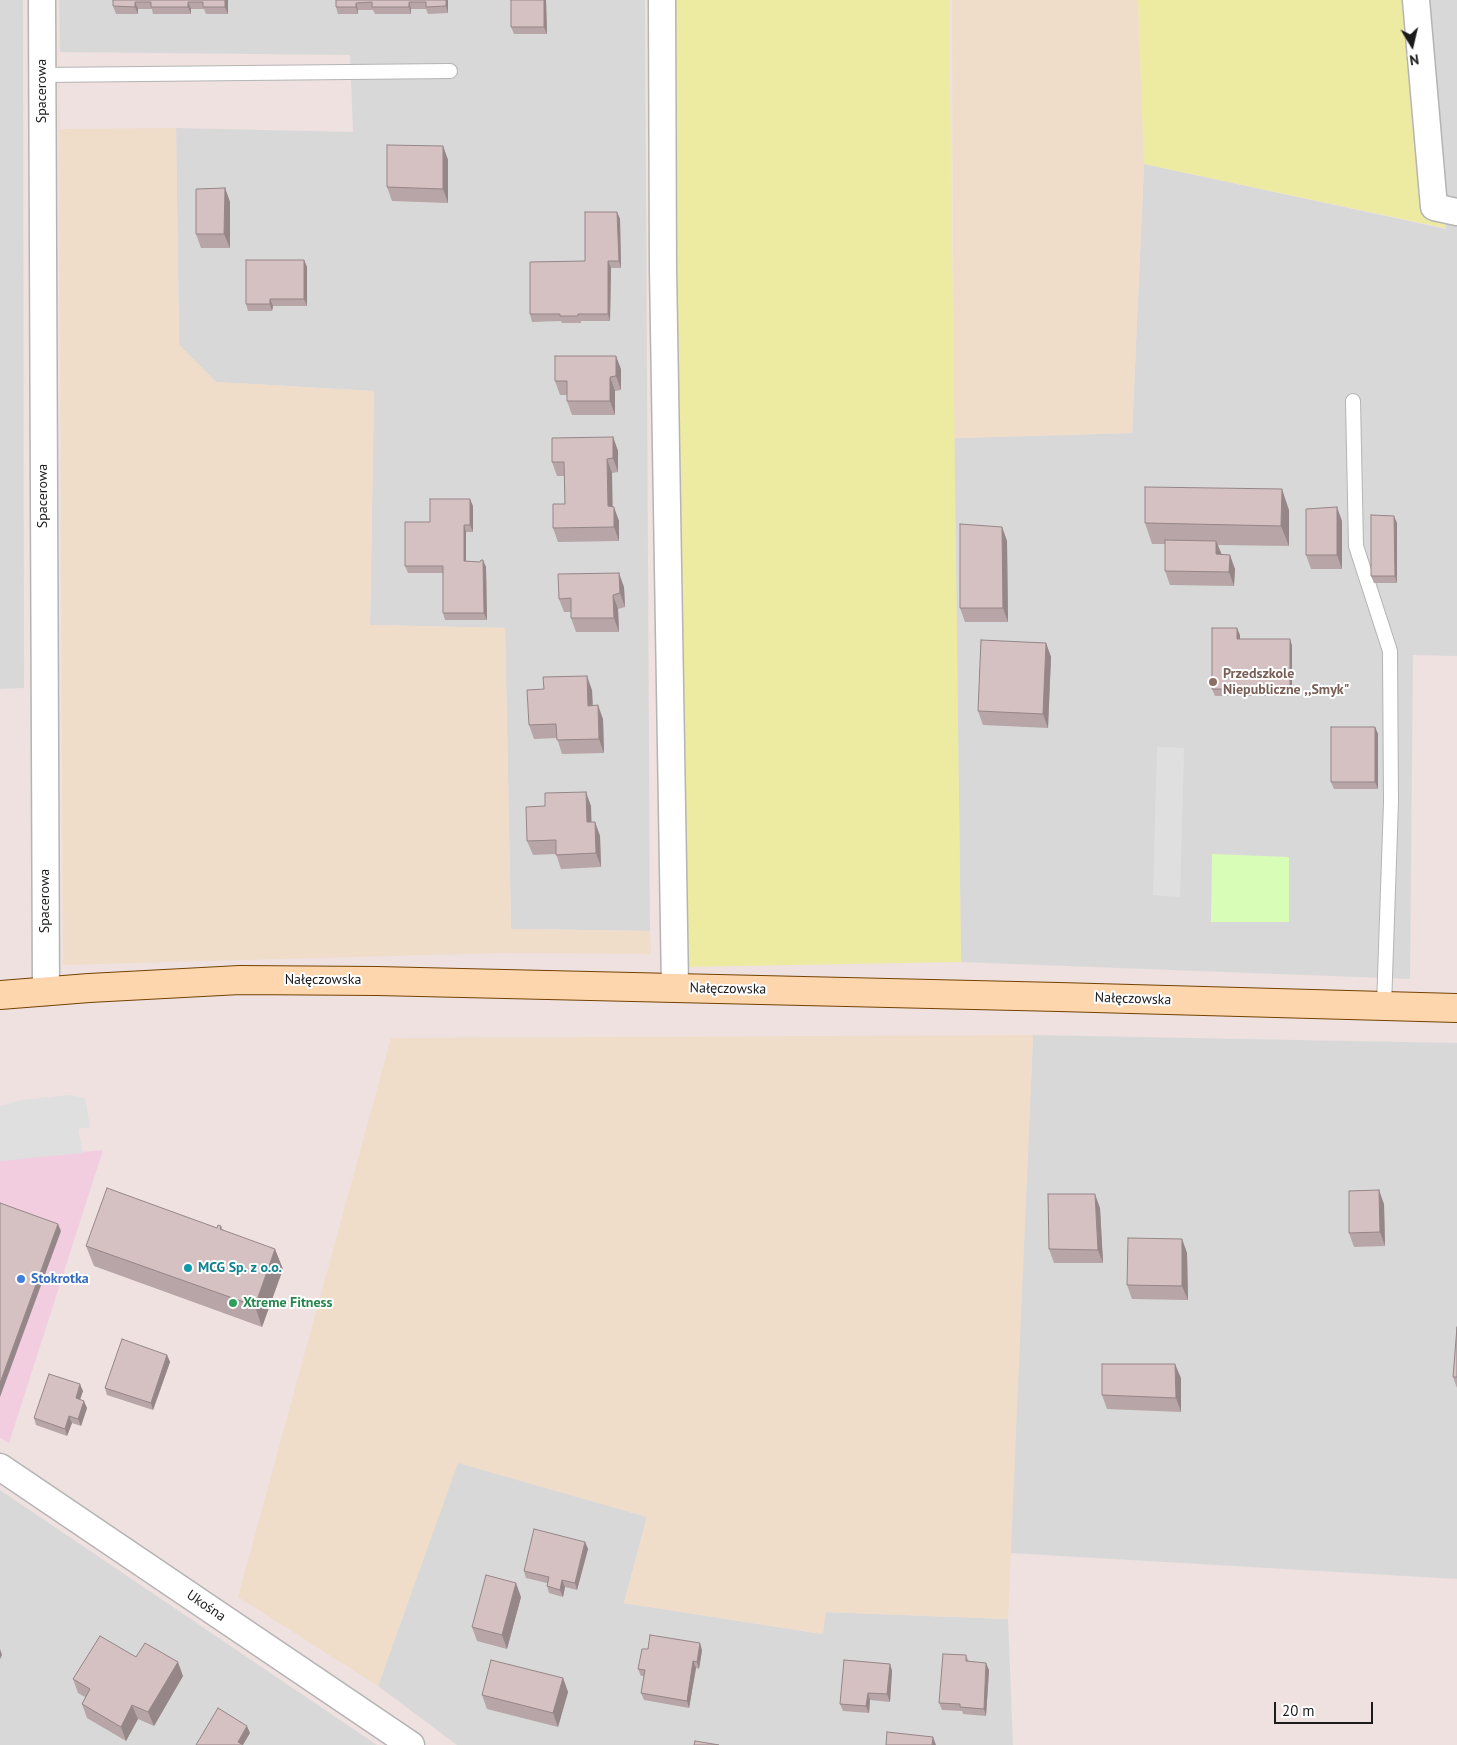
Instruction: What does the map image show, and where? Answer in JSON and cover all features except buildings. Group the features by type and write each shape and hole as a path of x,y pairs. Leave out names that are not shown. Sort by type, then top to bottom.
{"main road":[{"name":"Nałęczowska","path":"0,995 240,980 377,981 1457,1008"}],"street":[{"name":"Spacerowa","path":"42,0 46,992"},
{"path":"662,0 663,268 675,987"},
{"path":"1416,0 1434,207 1457,212"},
{"name":"Ukośna","path":"0,1467 411,1745"}],"lane":[{"path":"42,75 450,71"},
{"path":"1353,401 1356,546 1390,651 1391,802 1384,1006"}],"shaded area":[{"path":"0,0 23,0 24,688 0,689"},
{"path":"58,0 60,129 176,128 179,345 216,382 374,391 370,625 505,628 511,929 650,931 651,954 503,953 63,965"},
{"path":"59,0 645,0 650,931 511,929 505,628 370,625 374,391 216,382 179,345 176,128 353,132 350,55 60,52"},
{"path":"662,0 949,0 961,962 680,967"},
{"path":"952,0 1138,0 1144,164 1132,433 954,438"},
{"path":"1138,0 1425,0 1445,228 1144,164"},
{"path":"1426,0 1457,0 1457,656 1413,655 1410,979 961,962 954,438 1132,433 1144,164 1446,229"},
{"path":"1157,747 1184,748 1180,897 1153,895"},
{"path":"1033,1035 1457,1043 1457,1579 1010,1553"},
{"path":"1033,1035 1008,1619 826,1612 823,1634 624,1603 647,1517 458,1463 378,1686 238,1597 391,1038"},
{"path":"69,1095 85,1098 90,1127 78,1129 83,1153 0,1161 0,1106 21,1100"},
{"path":"103,1150 9,1443 0,1438 0,1160"},
{"path":"457,1462 647,1517 624,1603 822,1634 825,1612 1008,1619 1013,1745 457,1745 378,1686"},
{"path":"0,1490 377,1745 0,1745"}],"green space":[{"path":"1212,854 1289,857 1289,922 1211,922"}],"place":[{"name":"Przedszkole Niepubliczne ,,Smyk\"","path":"1213,682"},
{"name":"MCG Sp. z o.o.","path":"188,1268"},
{"name":"Stokrotka","path":"21,1279"},
{"name":"Xtreme Fitness","path":"233,1303"}]}
